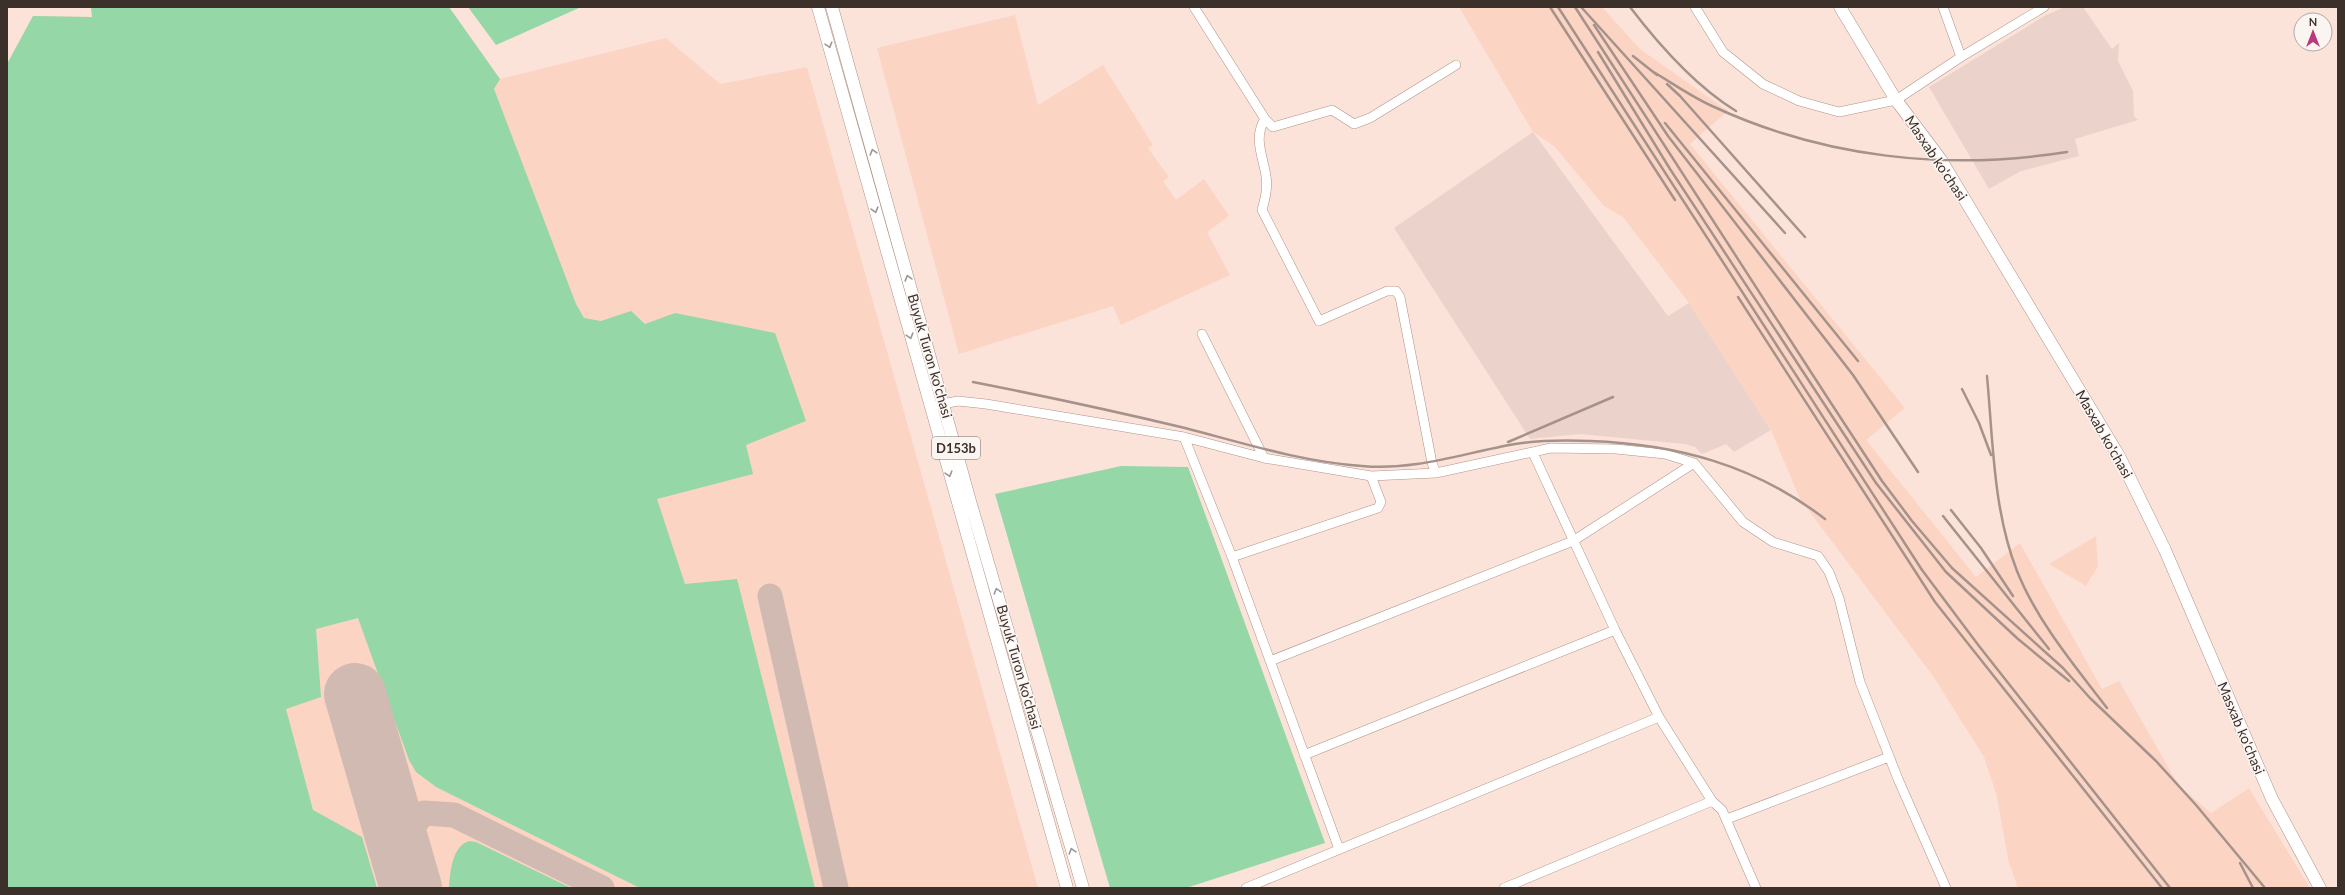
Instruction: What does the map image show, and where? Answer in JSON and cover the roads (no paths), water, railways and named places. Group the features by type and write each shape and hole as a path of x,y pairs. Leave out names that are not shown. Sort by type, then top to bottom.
{"main road":[{"name":"Buyuk Turon ko'chasi","path":"818,7 1067,888"},
{"name":"Buyuk Turon ko'chasi","path":"832,7 943,404 1083,888"},
{"name":"Masxab ko'chasi","path":"1840,7 1896,100 1941,160 2119,456 2165,550 2272,799 2320,888"}],"street":[{"path":"1194,7 1265,119 1273,127 1332,110 1354,124 1370,118 1456,64"},
{"path":"1695,7 1723,52 1763,84 1799,101 1839,112 1896,100 1961,57 2044,7"},
{"path":"1943,7 1961,57"},
{"path":"1265,119 1260,128 1259,138 1266,177 1266,194 1262,210 1319,321 1387,291 1396,291 1400,297 1432,463 1436,473"},
{"path":"1202,334 1264,458"},
{"path":"930,407 968,401 1184,437 1264,458 1371,476 1436,473 1551,448 1616,449 1665,454 1694,463 1744,522 1773,542 1818,556 1829,572 1839,598 1860,682 1889,757 1946,888"},
{"path":"1184,437 1232,557 1339,849"},
{"path":"1533,453 1615,630 1659,716 1712,801 1722,810 1727,818 1756,888"},
{"path":"1270,661 1573,541 1694,463"},
{"path":"1232,557 1378,508 1381,502 1371,476"},
{"path":"1304,755 1615,630"},
{"path":"1246,888 1515,778 1659,716"},
{"path":"1727,818 1889,757"},
{"path":"1504,888 1712,801"}],"railway":[{"path":"1550,7 1675,200"},
{"path":"1558,7 1922,570 1979,646 2170,888"},
{"path":"1575,7 1882,481 1912,521 1952,568 2063,668 2090,698 2156,761 2196,805 2265,888"},
{"path":"1630,7 1678,64 1706,90 1736,111"},
{"path":"1582,8 1785,233"},
{"path":"1594,25 1668,136 1853,375 1918,472"},
{"path":"1598,52 1670,169 1876,483 1946,572 2018,639 2069,681"},
{"path":"1633,56 1657,75"},
{"path":"1652,71 1704,102 1754,124 1798,138 1842,148 1886,156 1931,160 2022,158 2067,152"},
{"path":"1667,84 1680,96 1805,237"},
{"path":"1665,123 1858,361"},
{"path":"1738,297 1935,602 2162,888"},
{"path":"1987,376 1995,475 2003,524 2017,571 2035,607 2057,642 2107,708"},
{"path":"973,382 1185,428 1295,456 1340,464 1382,467 1420,464 1515,444 1543,441 1590,441 1653,447 1684,453 1743,471 1771,484 1798,500 1825,519"},
{"path":"1962,389 1979,423 1991,455"},
{"path":"1508,442 1613,397"},
{"path":"1951,510 1981,548 2013,596"},
{"path":"1943,516 2049,649"},
{"path":"2240,863 2253,888"}]}
